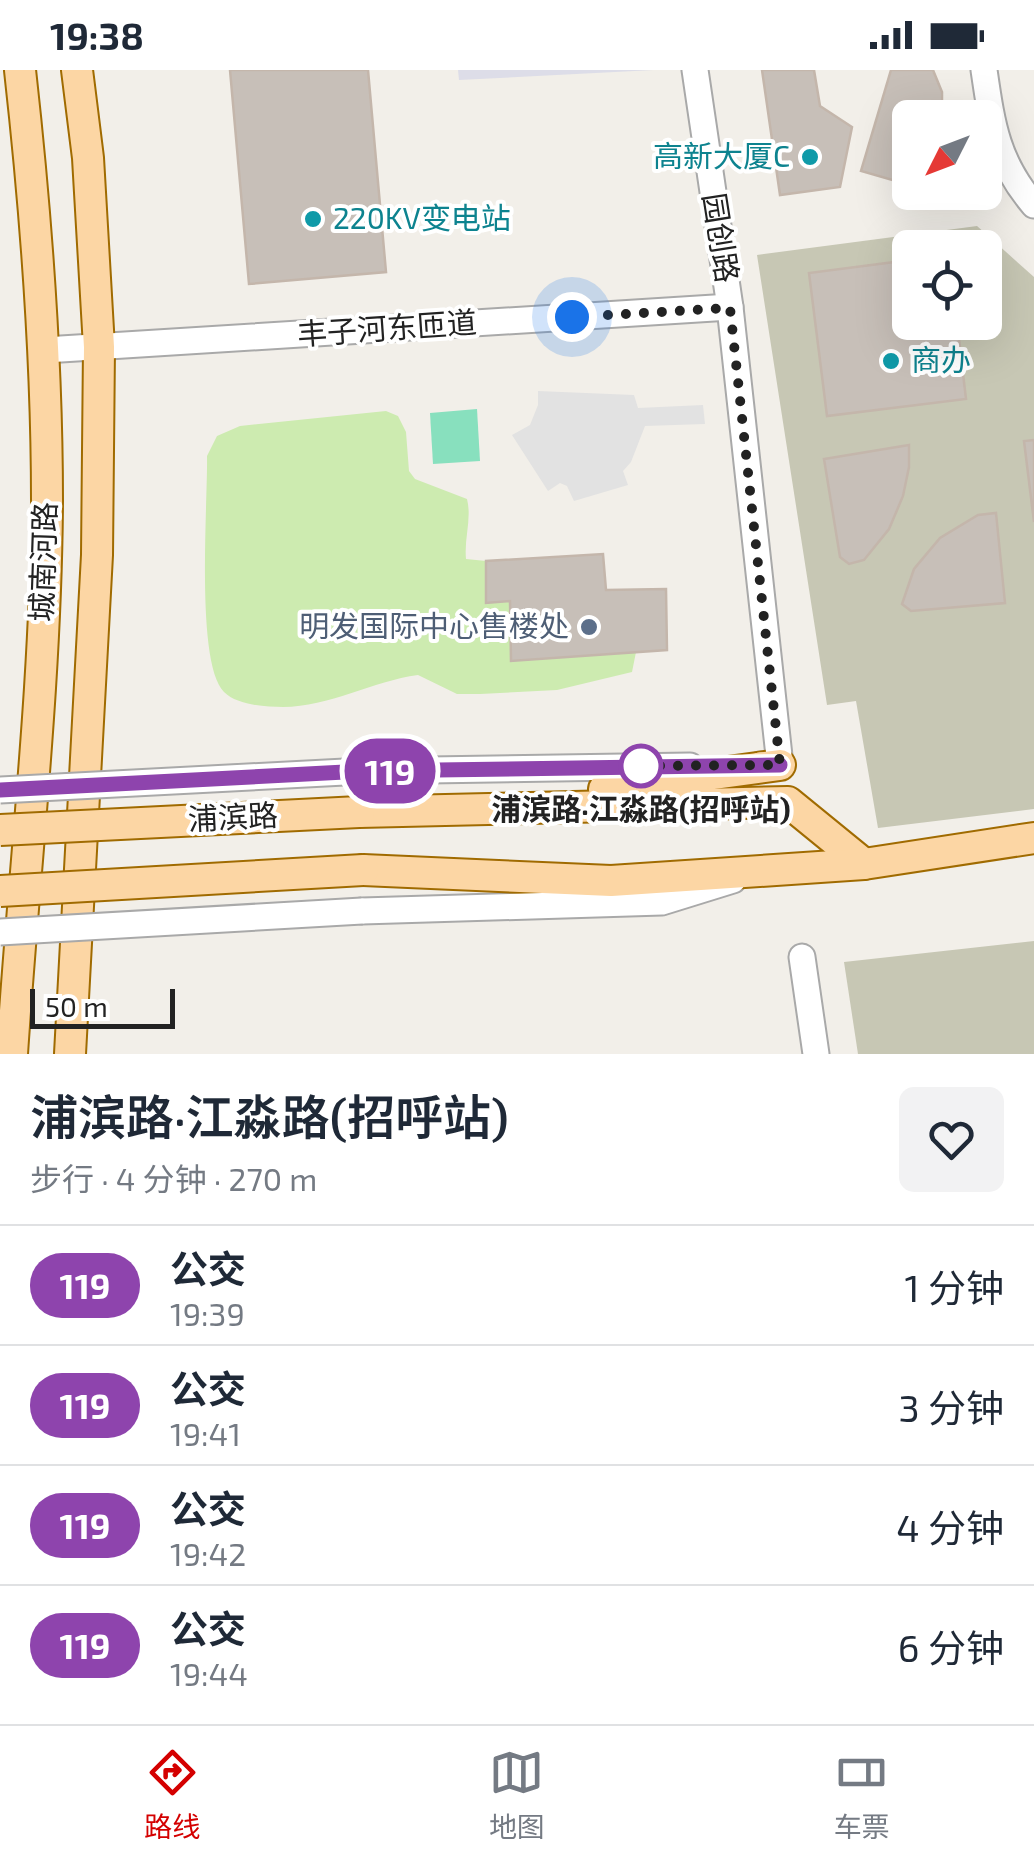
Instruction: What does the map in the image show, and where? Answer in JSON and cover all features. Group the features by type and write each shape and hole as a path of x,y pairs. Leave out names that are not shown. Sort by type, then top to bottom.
{"main road":[{"name":"城南河路","path":"12,1054 43,622 47,502 44,350 20,70"},
{"name":"城南河路","path":"70,1054 97,554 99,347 88,158 77,70"},
{"path":"359,812 628,786 780,765"},
{"name":"浦滨路","path":"0,830 359,812 788,802 864,864"},
{"path":"760,872 864,864 1034,838"},
{"name":"浦滨路","path":"0,891 362,870 610,881 760,872"}],"street":[{"name":"园创路","path":"695,70 730,308 780,765"},
{"path":"984,70 1002,160 1034,205"},
{"name":"丰子河东匝道","path":"44,350 730,308"},
{"name":"浦滨路","path":"0,790 364,771 780,765"},
{"path":"0,932 362,910 662,902 760,872"},
{"path":"802,957 816,1054"}],"shaded area":[{"path":"458,70 654,70 459,80"},
{"path":"977,226 981,230 947,230"},
{"path":"892,237 892,340 1002,340 1002,248 1034,277 1034,809 878,828 856,701 827,705 757,255"},
{"path":"538,391 634,395 638,408 703,405 705,424 645,426 631,462 623,471 628,485 574,501 567,486 560,483 548,491 512,435 530,425 538,405"},
{"path":"1034,941 1034,1054 858,1054 844,962"}],"green space":[{"path":"477,409 480,461 433,464 430,413"},
{"path":"386,411 398,416 406,432 409,471 415,479 467,499 466,559 486,561 510,601 512,661 636,652 632,672 557,690 480,694 457,694 418,675 317,703 283,707 244,702 224,692 215,675 206,617 207,456 217,436 240,426"}],"building":[{"name":"220KV变电站","path":"230,70 368,70 386,272 249,284"},
{"name":"高新大厦C","path":"762,70 814,70 820,106 852,127 840,187 780,195"},
{"path":"891,70 933,70 942,100 892,100 892,180 861,171"},
{"name":"商办","path":"892,262 892,340 959,340 966,399 827,416 809,273"},
{"name":"商办","path":"1034,440 1034,522 1024,441"},
{"path":"909,445 903,496 889,529 864,560 849,564 840,557 824,459"},
{"path":"996,513 1005,603 911,611 902,604 914,569 940,538 978,515"},
{"name":"明发国际中心售楼处","path":"603,554 606,590 666,589 667,650 511,661 510,601 486,603 486,561"}],"bus line":[{"name":"119","path":"0,790 364,771 780,765"}],"place":[{"name":"高新大厦C","path":"810,157"},
{"name":"220KV变电站","path":"313,219"},
{"name":"商办","path":"891,361"},
{"name":"明发国际中心售楼处","path":"589,627"},
{"name":"浦滨路·江淼路(招呼站)","path":"641,766"}],"route":[{"path":"572,317 730,308 780,765 633,766 641,766"}]}
